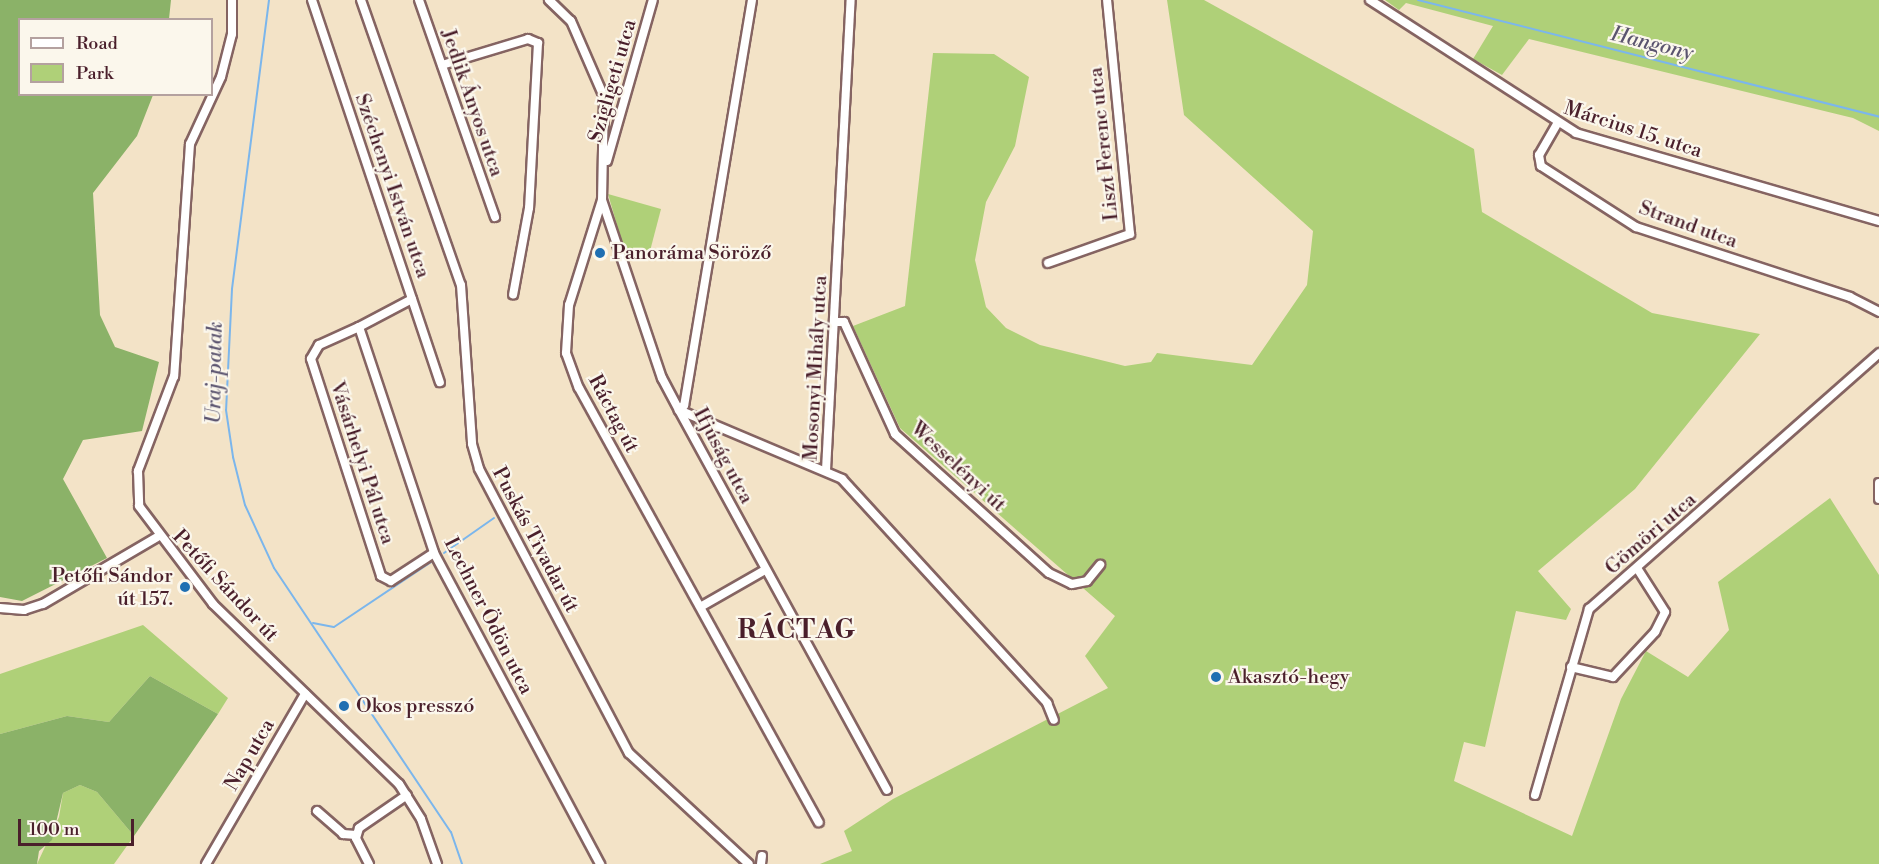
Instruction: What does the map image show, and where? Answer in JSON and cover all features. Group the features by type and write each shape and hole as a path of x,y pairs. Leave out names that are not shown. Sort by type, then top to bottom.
{"street":[{"name":"Petőfi Sándor út","path":"213,88 229,49 232,0"},
{"name":"Széchenyi István utca","path":"312,0 440,382"},
{"name":"Puskás Tivadar út","path":"361,0 461,285 472,444 479,469 629,753 749,864"},
{"name":"Jedlik Ányos utca","path":"419,0 495,217"},
{"path":"549,0 572,21 600,82 605,171 602,200 662,378 679,410 826,470"},
{"name":"Szigligeti utca","path":"605,171 653,0"},
{"name":"Ifjúság utca","path":"752,0 684,405 679,410 887,790"},
{"name":"Mosonyi Mihály utca","path":"851,0 826,470 856,489 1047,703 1054,720"},
{"name":"Liszt Ferenc utca","path":"1048,263 1130,234 1107,0"},
{"name":"Március 15. utca","path":"1370,0 1557,124 1879,221"},
{"path":"442,65 528,39 538,43 529,208 513,295"},
{"name":"Petőfi Sándor út","path":"210,96 190,144 186,169 174,376 136,479 139,506 157,537 213,604 407,795 437,864"},
{"name":"Strand utca","path":"1557,124 1539,155 1541,166 1636,227 1850,297 1879,312"},
{"name":"Ráctag út","path":"602,200 569,305 566,353 579,388 702,606 819,822"},
{"path":"359,327 412,299"},
{"name":"Wesselényi út","path":"835,322 844,322 896,434 1049,573 1072,584 1087,581 1100,565"},
{"name":"Lechner Ödön utca","path":"359,327 434,553 600,864"},
{"name":"Vásárhelyi Pál utca","path":"359,327 319,345 311,359 381,576 391,581 434,553"},
{"name":"Gömöri utca","path":"1534,795 1589,609 1879,353"},
{"path":"1879,483 1879,499"},
{"path":"0,608 24,610 43,604 157,537"},
{"path":"1571,667 1613,677 1655,632 1665,612 1637,568"},
{"path":"702,606 765,570"},
{"name":"Nap utca","path":"206,864 305,694"},
{"path":"317,811 342,834 356,835 407,795"},
{"path":"356,835 369,864"}],"green space":[{"path":"0,0 171,0 169,18 18,18 18,96 153,96 137,136 93,193 100,315 115,347 159,362 142,431 83,440 63,479 107,558 22,601 0,597"},
{"path":"1167,0 1204,0 1474,149 1482,212 1652,313 1760,334 1635,489 1538,571 1571,609 1566,620 1516,611 1485,747 1464,742 1454,781 1572,836 1621,699 1646,651 1688,677 1729,630 1718,582 1830,498 1879,575 1879,864 820,864 852,851 844,831 893,799 1108,688 1085,656 1115,616 900,428 853,326 905,306 933,53 994,54 1029,77 1015,146 986,202 975,260 986,307 1006,328 1040,345 1125,366 1151,362 1157,353 1252,365 1307,285 1313,231 1184,115"},
{"path":"1385,0 1879,0 1879,131 1853,118 1529,39 1502,75 1473,59 1493,26 1406,3 1399,10"},
{"path":"608,194 661,209 650,251 624,249"},
{"path":"143,625 228,698 218,714 150,676 109,722 67,716 0,734 0,674"},
{"path":"150,676 218,714 134,836 97,792 80,785 63,793 52,840 39,851 37,864 0,864 0,734 67,716 109,722"},
{"path":"80,785 97,792 134,836 114,864 37,864 59,817 63,793"}],"waterway":[{"name":"Uraj-patak","path":"269,0 232,289 226,410 233,457 245,505 274,568 451,832 462,864"},
{"name":"Hangony","path":"1418,0 1879,117"},
{"path":"444,553 494,518"},
{"path":"313,623 334,627 431,562"}],"place":[{"name":"Panoráma Söröző","path":"600,253"},
{"name":"Petőfi Sándor út 157.","path":"185,587"},
{"name":"Akasztó-hegy","path":"1216,677"},
{"name":"Okos presszó","path":"344,706"}],"district":[{"name":"RÁCTAG","path":"797,631"}]}
